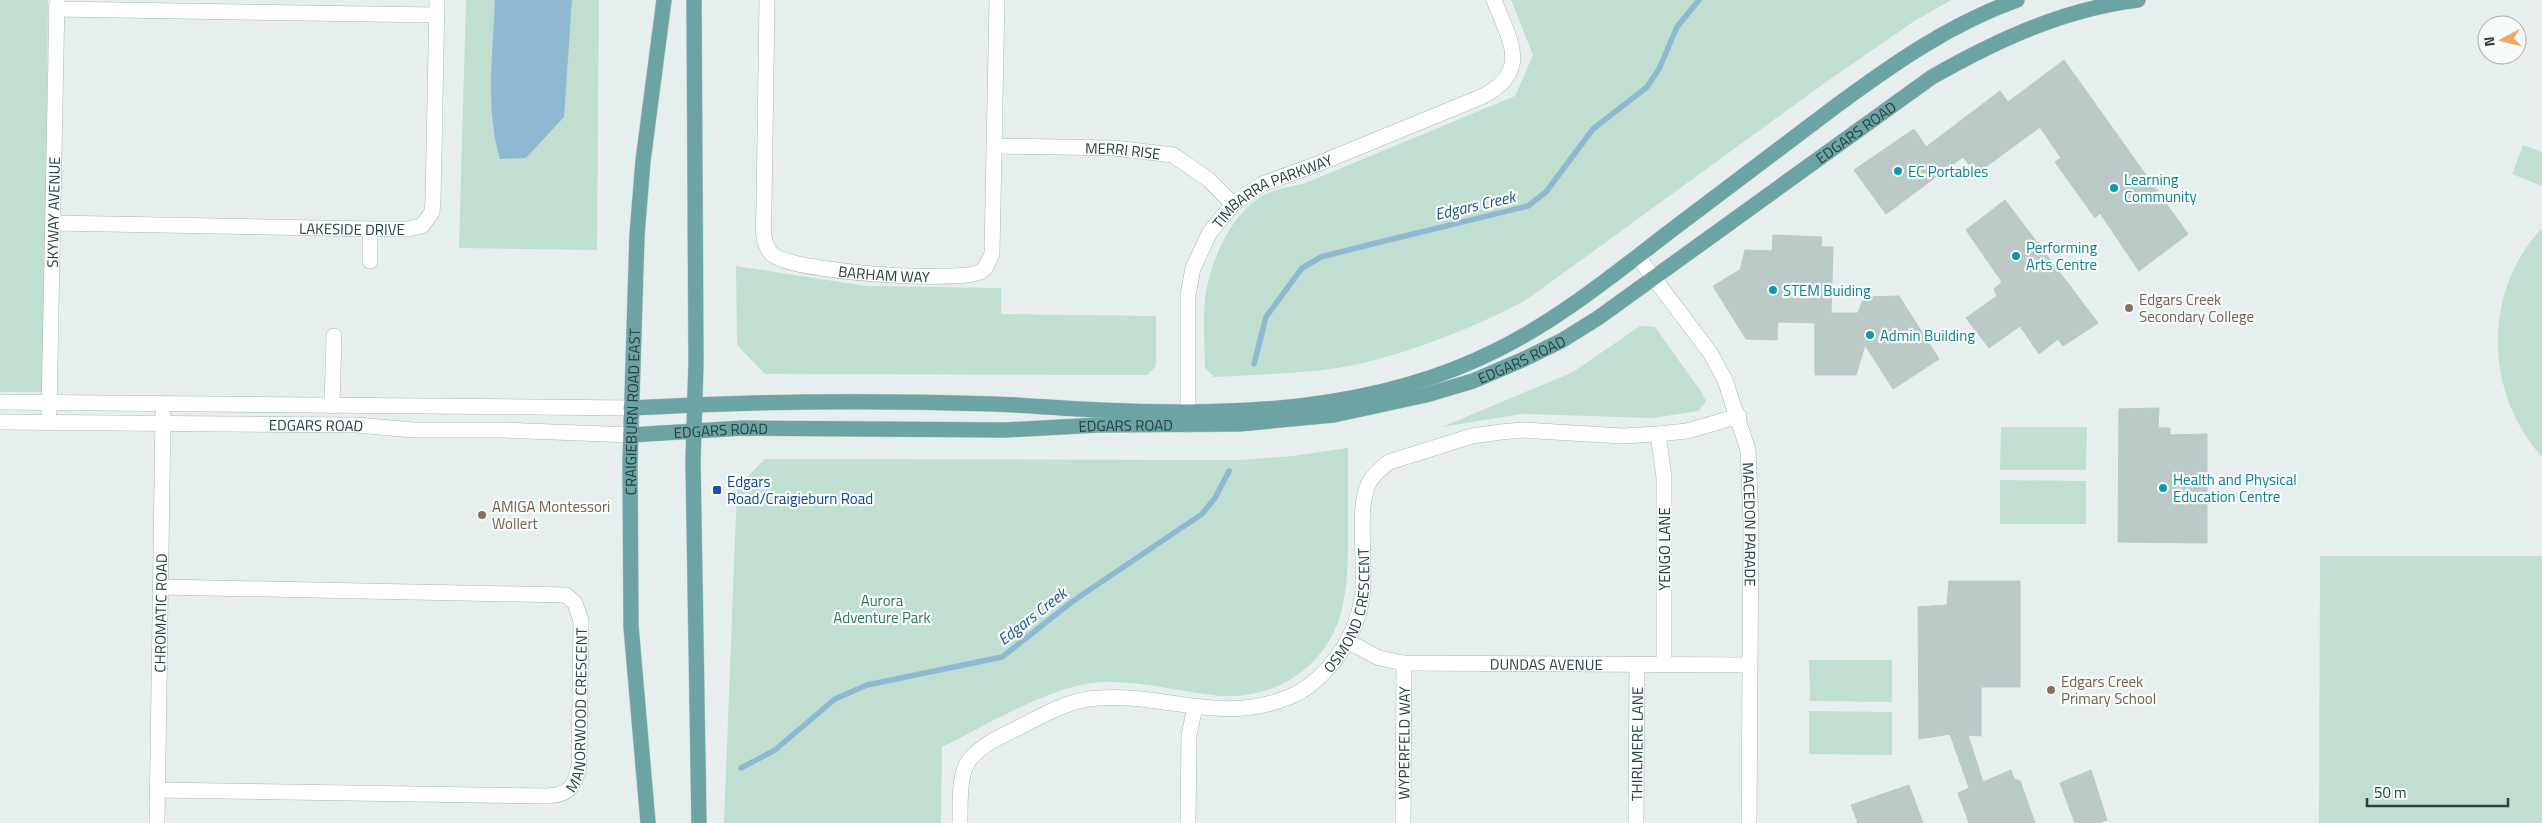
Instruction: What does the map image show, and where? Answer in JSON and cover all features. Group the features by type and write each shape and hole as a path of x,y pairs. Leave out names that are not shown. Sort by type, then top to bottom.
{"main road":[{"name":"CRAIGIEBURN ROAD EAST","path":"648,823 631,626 631,408 640,207 664,0"},
{"path":"694,0 696,404 693,461 699,823"},
{"name":"EDGARS ROAD","path":"631,435 743,428 1005,430 1189,419 1294,408 1386,390 1452,370 1498,350 1538,327 1638,257 1894,64 1965,22 2017,0"},
{"name":"EDGARS ROAD","path":"631,408 696,404 992,404 1100,410 1189,419 1284,422 1334,415 1400,402 1473,381 1561,341 1655,278 1932,77 1981,49 2058,17 2100,6 2138,0"}],"street":[{"name":"BARHAM WAY","path":"767,0 765,244 774,256 791,263 868,274 954,276 980,272 986,267 992,253 997,0"},
{"name":"TIMBARRA PARKWAY","path":"1189,419 1188,295 1193,268 1210,232 1233,204 1262,184 1320,163 1494,90 1502,84 1512,68 1514,60 1512,44 1494,0"},
{"path":"56,5 437,7"},
{"name":"SKYWAY AVENUE","path":"49,424 56,5"},
{"name":"LAKESIDE DRIVE","path":"53,223 370,229 417,228 428,219 432,212 437,7"},
{"name":"MERRI RISE","path":"994,146 1114,148 1173,155 1208,180 1233,204"},
{"path":"370,229 370,261"},
{"name":"MACEDON PARADE","path":"1638,257 1711,354 1725,380 1739,416 1750,471 1749,823"},
{"path":"332,406 334,336"},
{"name":"EDGARS ROAD","path":"0,402 631,408"},
{"name":"CHROMATIC ROAD","path":"157,823 164,404"},
{"name":"OSMOND CRESCENT","path":"960,823 960,784 964,766 970,756 991,740 1058,708 1078,701 1121,697 1195,708 1230,710 1250,708 1292,696 1310,685 1325,672 1347,641 1356,620 1362,597 1365,495 1370,482 1379,470 1389,462 1472,436 1501,432 1522,430 1622,436 1658,434 1687,431 1739,416"},
{"name":"EDGARS ROAD","path":"0,422 163,426 357,426 412,430 504,430 631,435"},
{"name":"YENGO LANE","path":"1658,434 1664,477 1664,665"},
{"name":"MANORWOOD CRESCENT","path":"157,790 556,796 565,793 574,785 579,766 580,621 575,603 566,594 160,587"},
{"name":"DUNDAS AVENUE","path":"1347,641 1379,658 1404,663 1749,666"},
{"name":"WYPERFELD WAY","path":"1403,823 1404,663"},
{"name":"THIRLMERE LANE","path":"1636,823 1637,665"},
{"path":"1188,823 1189,735 1195,708"}],"green space":[{"path":"0,0 48,0 44,392 0,392"},
{"path":"466,0 599,0 597,250 459,248"},
{"path":"1511,0 1951,0 1913,22 1829,80 1529,298 1510,308 1446,337 1358,364 1305,372 1214,377 1205,368 1204,320 1206,292 1218,253 1231,227 1239,216 1259,198 1269,192 1303,184 1515,96 1533,55"},
{"path":"2523,145 2542,152 2542,186 2512,174"},
{"path":"2542,228 2542,457 2523,431 2509,403 2501,373 2498,342 2500,311 2509,282 2522,254"},
{"path":"736,266 866,286 1001,288 1001,314 1156,316 1156,366 1147,375 765,374 737,345"},
{"path":"1640,326 1655,327 1702,393 1706,401 1699,411 1653,418 1522,414 1442,427 1573,372"},
{"path":"2001,427 2087,427 2086,470 2000,470"},
{"name":"Aurora Adventure Park","path":"1348,448 1348,554 1345,595 1341,614 1334,632 1324,648 1311,664 1285,683 1258,693 1220,696 1144,684 1099,682 1080,685 1040,699 942,747 941,823 724,823 737,487 765,459 1239,460 1293,456"},
{"path":"2000,480 2086,481 2086,524 2000,524"},
{"path":"2320,556 2542,556 2542,823 2319,823"},
{"path":"1809,660 1892,660 1892,702 1810,701"},
{"path":"1809,711 1892,712 1892,755 1809,754"}],"water":[{"path":"495,0 572,0 564,117 526,158 500,159 495,140 491,80"}],"building":[{"name":"Learning Community","path":"2064,60 2188,234 2139,271 2100,213 2095,218 2055,162 2061,158 2040,127 1976,174 1963,157 1886,214 1854,170 1914,129 1926,147 2000,91 2008,102"},
{"name":"Performing Arts Centre","path":"2005,200 2098,323 2063,346 2058,339 2039,354 2020,326 1989,348 1966,318 1997,296 1994,289 2002,282 1966,230"},
{"path":"1773,235 1822,237 1821,247 1833,247 1831,313 1858,313 1864,297 1899,296 1939,359 1893,389 1865,345 1856,375 1815,375 1815,323 1778,322 1777,340 1746,339 1713,286 1740,270 1745,250 1772,251"},
{"name":"Health and Physical Education Centre","path":"2159,408 2158,428 2170,428 2170,435 2207,434 2207,543 2118,542 2119,409"},
{"path":"1949,581 2020,581 2020,687 1981,687 1981,736 1968,735 1983,782 2011,770 2014,779 2020,781 2035,823 1969,823 1958,793 1969,788 1950,734 1919,739 1918,607 1947,605"},
{"path":"2091,770 2107,820 2097,823 2075,823 2060,783"},
{"path":"1909,785 1923,823 1858,823 1851,805"}],"waterway":[{"name":"Edgars Creek","path":"1254,364 1266,317 1302,268 1321,257 1528,206 1546,192 1593,129 1647,87 1659,69 1677,27 1699,0"},
{"name":"Edgars Creek","path":"741,768 775,750 835,699 867,685 1002,657 1073,601 1202,514 1215,498 1229,471"}],"place":[{"name":"EC Portables","path":"1898,171"},
{"name":"Learning Community","path":"2114,188"},
{"name":"Performing Arts Centre","path":"2016,256"},
{"name":"STEM Buiding","path":"1773,290"},
{"name":"Edgars Creek Secondary College","path":"2129,308"},
{"name":"Admin Building","path":"1870,335"},
{"name":"Health and Physical Education Centre","path":"2163,488"},
{"name":"Edgars Road/Craigieburn Road","path":"717,490"},
{"name":"AMIGA Montessori Wollert","path":"482,515"},
{"name":"Edgars Creek Primary School","path":"2051,690"}]}
